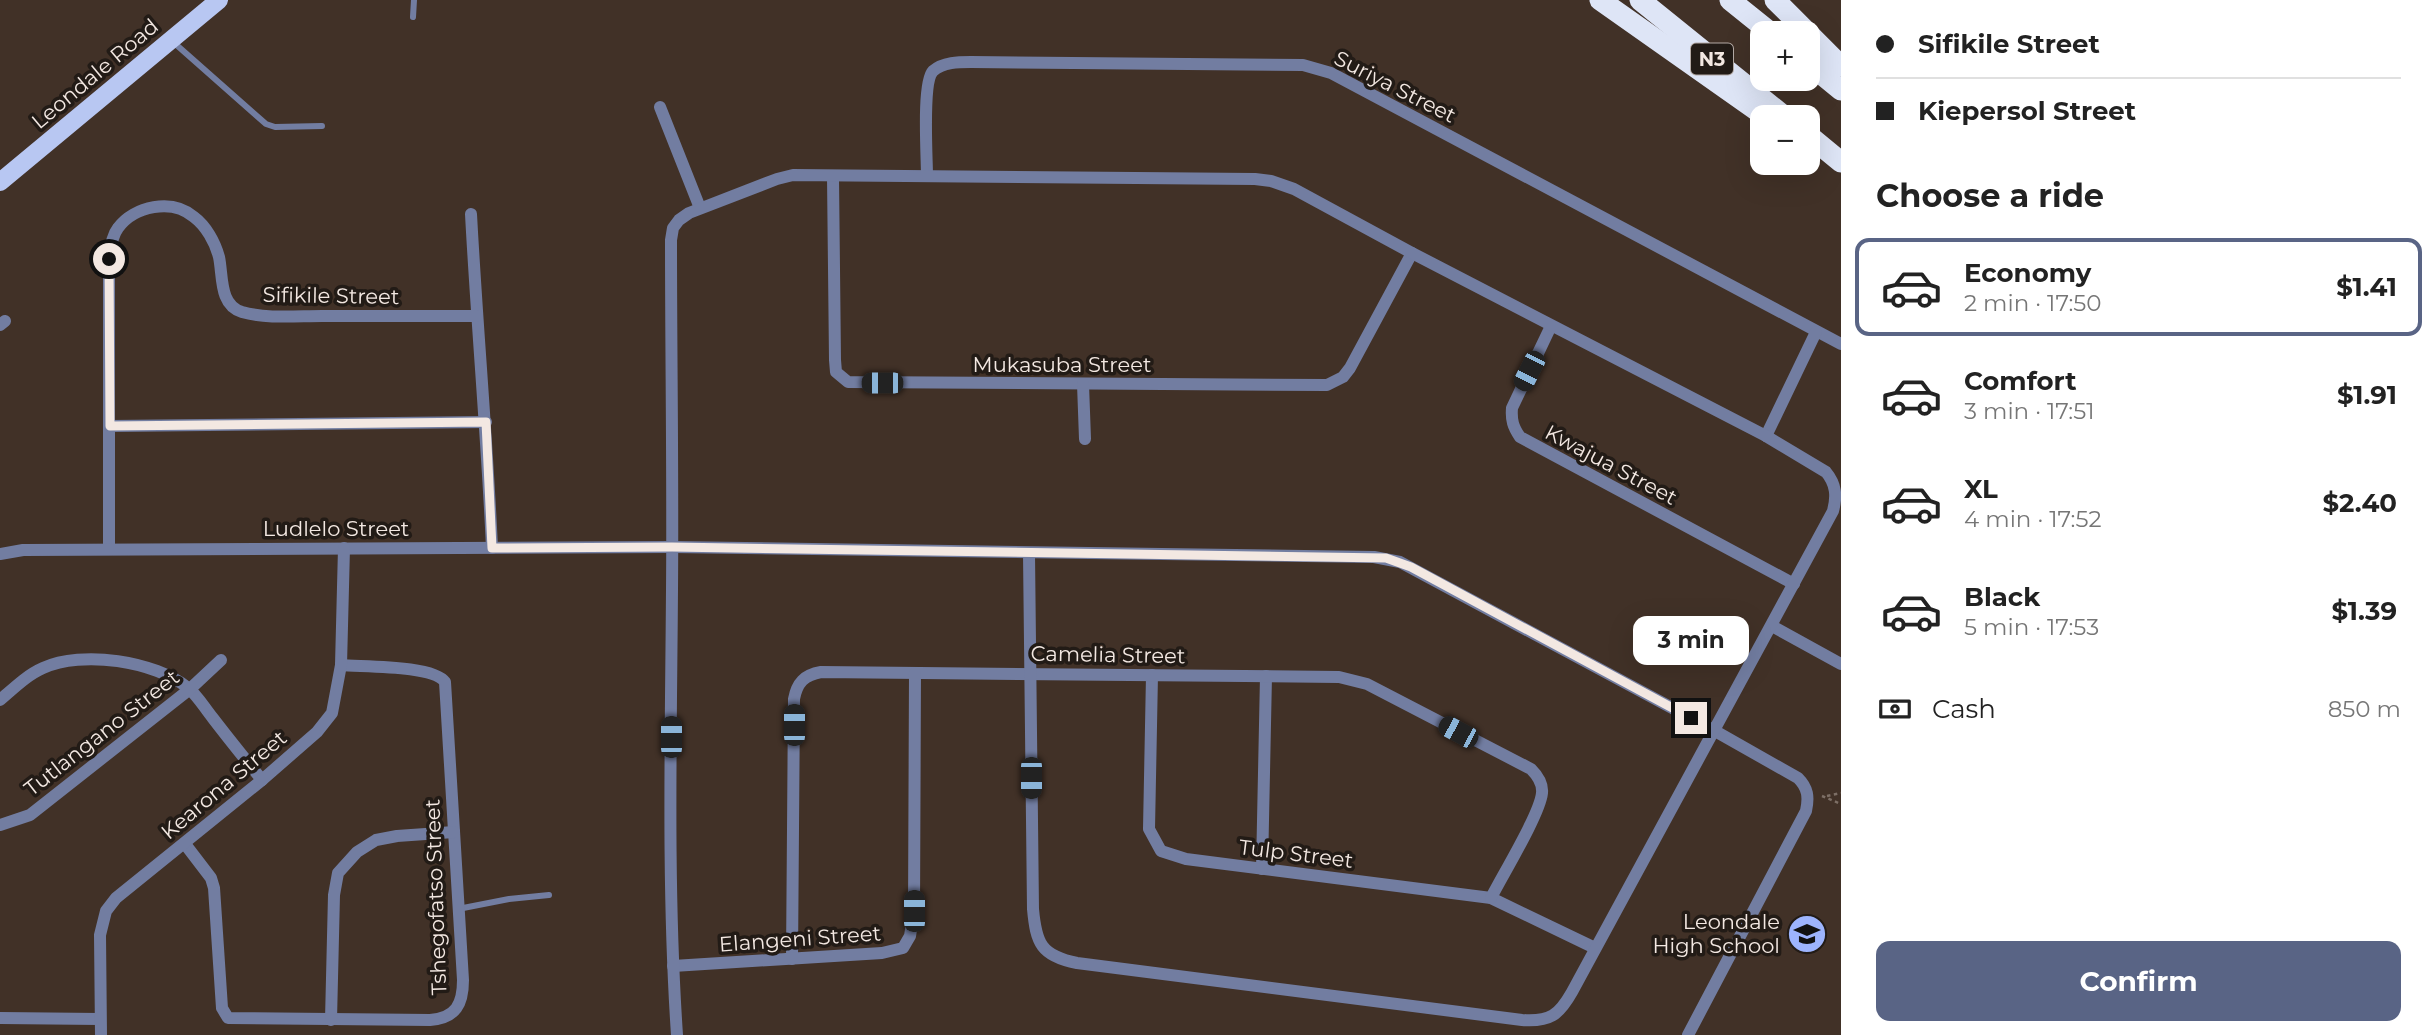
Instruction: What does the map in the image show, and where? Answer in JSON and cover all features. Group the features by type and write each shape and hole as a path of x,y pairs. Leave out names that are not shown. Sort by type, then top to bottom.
{"highway":[{"path":"1600,0 1750,106"},
{"name":"N3","path":"1640,0 1770,105"},
{"path":"1730,0 1756,21"},
{"path":"1775,0 1841,66"},
{"path":"1820,73 1841,90"},
{"path":"1820,145 1841,162"},
{"path":"1820,156 1841,171"}],"main road":[{"name":"Leondale Road","path":"0,182 219,0"}],"street":[{"name":"Suriya Street","path":"927,176 926,89 933,71 941,66 971,62 1304,65 1331,73 1841,344"},
{"path":"660,107 699,208"},
{"path":"677,1035 670,818 671,240 673,229 679,220 699,208 793,175 1271,181 1294,189 1551,326 1766,436 1826,472 1833,480 1836,491 1833,511 1564,1005 1553,1016 1534,1021 1077,963 1057,958 1044,949 1038,940 1033,909 1029,554"},
{"name":"Mukasuba Street","path":"833,177 835,359 836,372 848,382 1327,385 1336,382 1350,368 1412,253"},
{"name":"Sifikile Street","path":"109,549 109,259 112,242 122,222 149,208 163,206 177,208 192,215 214,242 228,302 245,313 281,316 477,317"},
{"path":"471,214 492,548"},
{"name":"Kwajua Street","path":"1551,326 1512,408 1514,428 1520,437 1532,446 1794,584"},
{"path":"1766,436 1816,332"},
{"path":"1083,384 1085,439"},
{"path":"110,426 486,422"},
{"name":"Ludlelo Street","path":"0,554 23,550 109,549 672,547 1374,557 1400,562 1715,731 1798,778 1808,795"},
{"name":"Kearona Street","path":"101,1035 100,935 106,912 116,898 262,780 325,724 335,703 341,665 344,548"},
{"path":"1772,626 1841,664"},
{"name":"Tutlangano Street","path":"0,825 30,815 190,689 221,660"},
{"path":"0,700 45,667 72,661 124,661 148,666 168,674 190,689 262,780"},
{"name":"Tshegofatso Street","path":"185,844 211,878 214,888 222,1008 225,1016 236,1020 430,1020 454,1011 462,1001 463,994 444,682 441,677 425,671 341,665"},
{"name":"Camelia Street","path":"792,959 794,699 796,688 802,680 821,672 1339,677 1367,684 1531,769 1538,776 1542,787 1538,807 1491,898"},
{"name":"Elangeni Street","path":"673,966 890,953 903,948 910,936 914,911 915,673"},
{"name":"Tulp Street","path":"1152,675 1149,829 1161,851 1170,855 1262,869 1491,898 1594,948"},
{"path":"1262,869 1266,676"},
{"path":"1688,1035 1806,811 1808,795"},
{"path":"331,1020 334,895 338,873 357,852 376,840 454,832"},
{"path":"0,1018 100,1019"}],"lane":[{"path":"413,18 414,0"},
{"path":"171,40 266,124 275,127 322,126"},
{"path":"458,909 509,899 549,895"}],"path":[{"path":"1808,795 1841,793"},
{"path":"1825,796 1841,804"}],"place":[{"name":"Leondale High School","path":"1807,934"}],"route":[{"path":"109,259 110,426 486,422 492,548 672,547 1386,558 1411,567 1691,718"}]}
